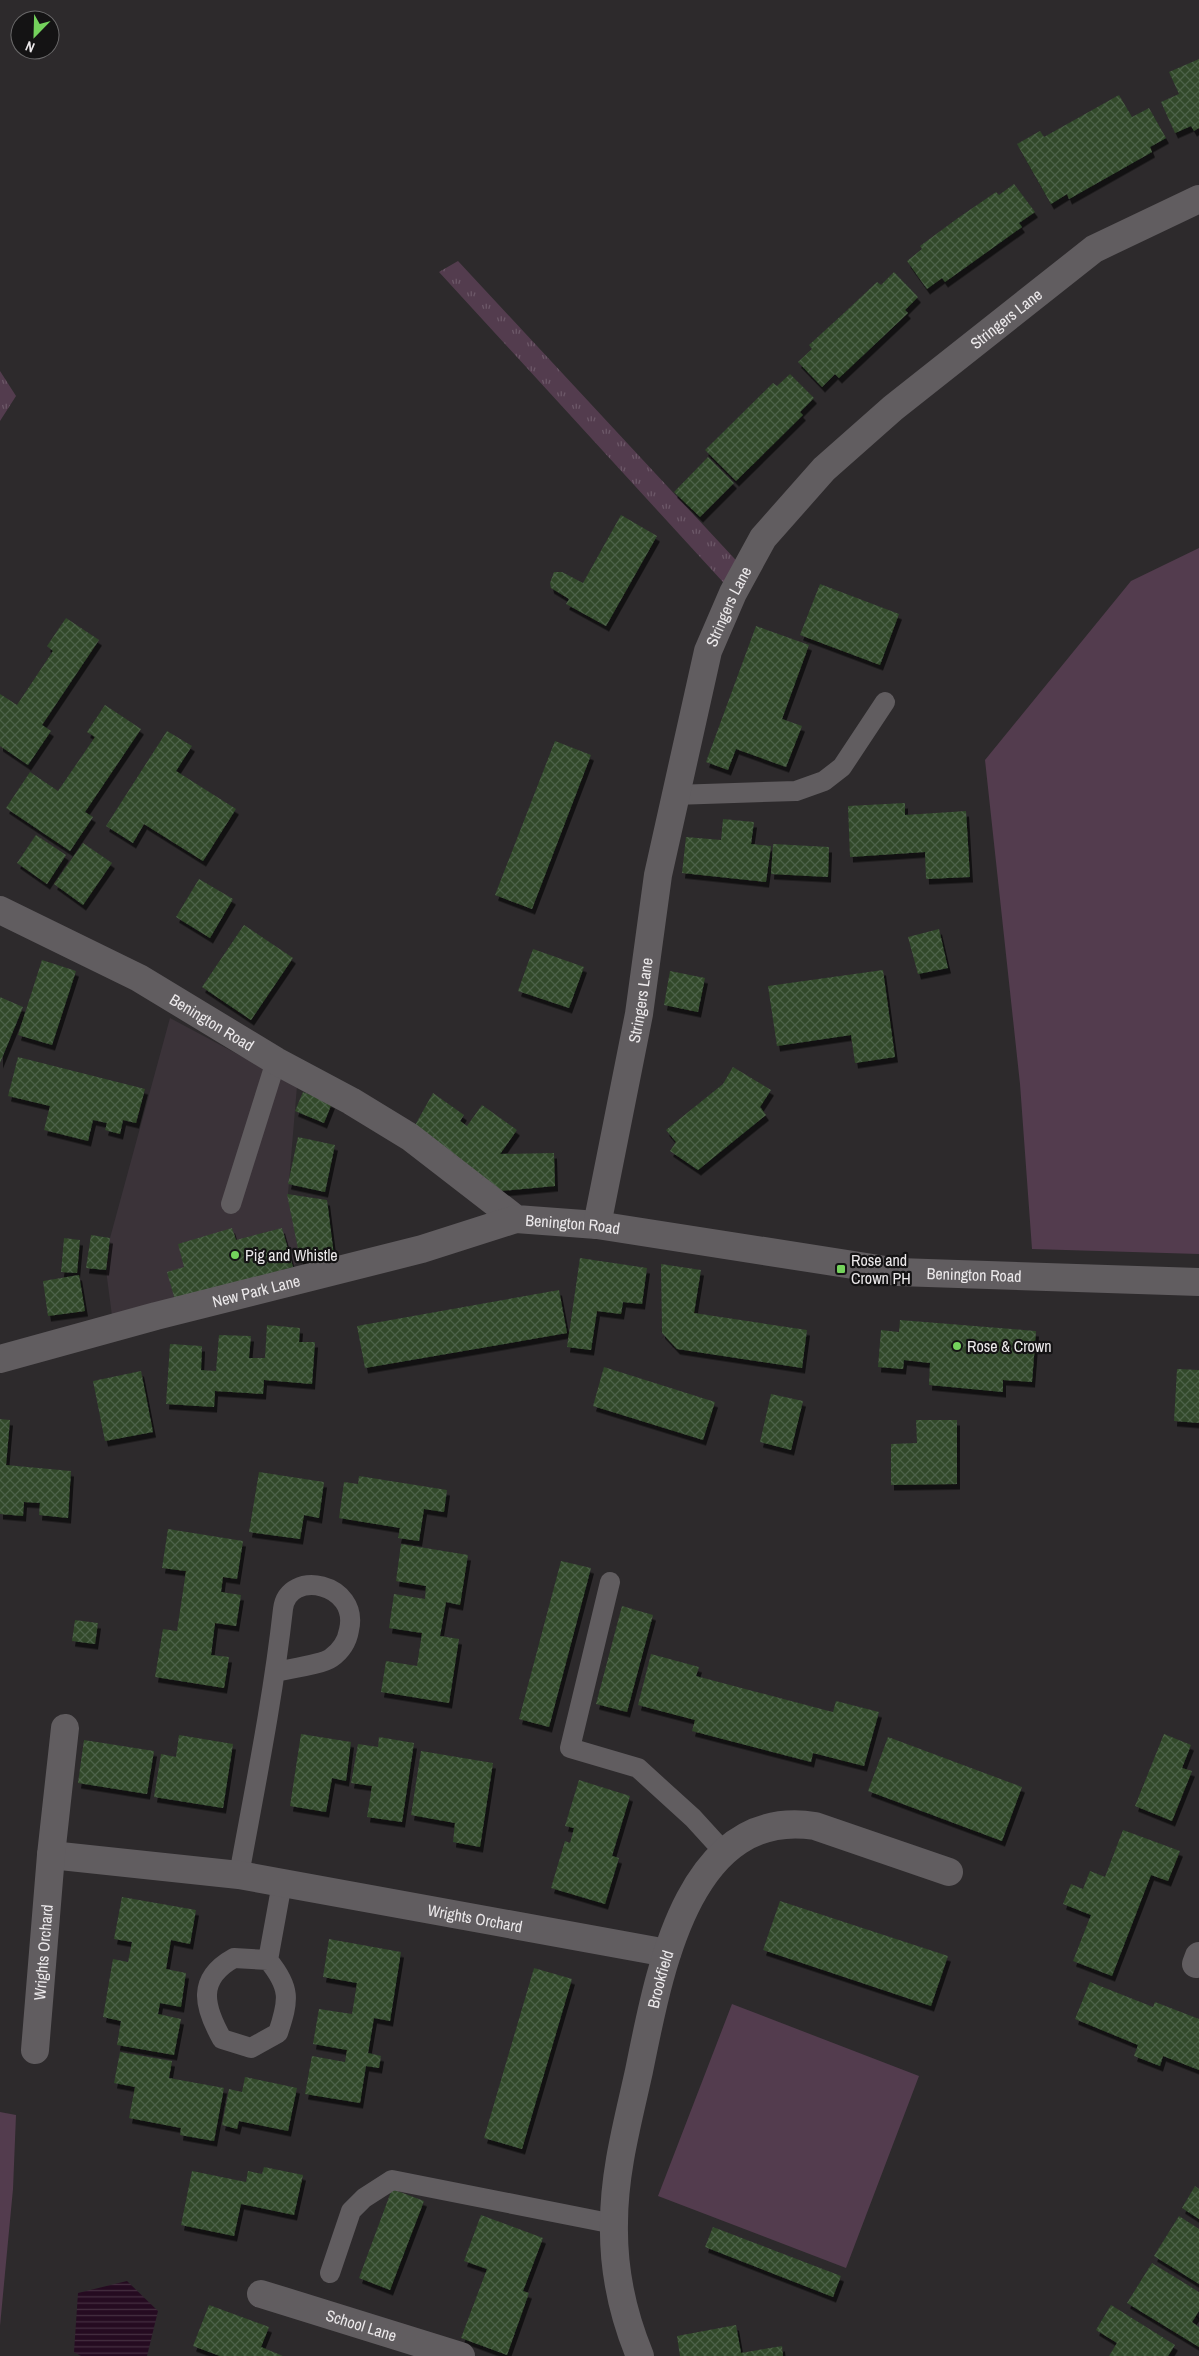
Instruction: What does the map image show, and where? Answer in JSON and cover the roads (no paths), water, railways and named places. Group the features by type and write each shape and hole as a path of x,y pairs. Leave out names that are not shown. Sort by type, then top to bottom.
{"street":[{"name":"Stringers Lane","path":"597,1226 639,1014 658,875 674,795 708,651 733,593 763,538 824,469 893,408 1094,249 1199,199"},
{"name":"Benington Road","path":"0,910 139,978 276,1061 351,1101 410,1137 516,1219 597,1226 898,1272 1199,1282"},
{"name":"New Park Lane","path":"0,1359 82,1336 422,1249 516,1219"},
{"name":"Wrights Orchard","path":"35,2050 51,1855 65,1728"},
{"name":"Brookfield","path":"640,2356 623,2304 614,2224 618,2169 667,1953 680,1918 693,1893 711,1866 724,1852 756,1832 796,1823 815,1826 949,1872"},
{"name":"Wrights Orchard","path":"51,1855 239,1875 667,1953"},
{"name":"School Lane","path":"261,2294 461,2356"}],"lane":[{"path":"674,795 796,791 824,781 842,767 884,702"},
{"path":"231,1204 276,1061"},
{"path":"610,1582 570,1748 638,1768 692,1818 724,1852"},
{"path":"239,1875 276,1672 284,1604 293,1591 305,1586 322,1586 336,1592 348,1605 351,1623 346,1642 330,1659 276,1672"},
{"path":"268,1960 234,1958 220,1966 209,1986 206,2002 211,2019 222,2039 251,2048 278,2033 287,1998 286,1986 268,1960 282,1883"},
{"path":"330,2273 350,2212 364,2198 392,2180 614,2224"}],"place":[{"name":"Pig and Whistle","path":"235,1255"},
{"name":"Rose and Crown PH","path":"841,1269"},
{"name":"Rose & Crown","path":"957,1346"}]}
